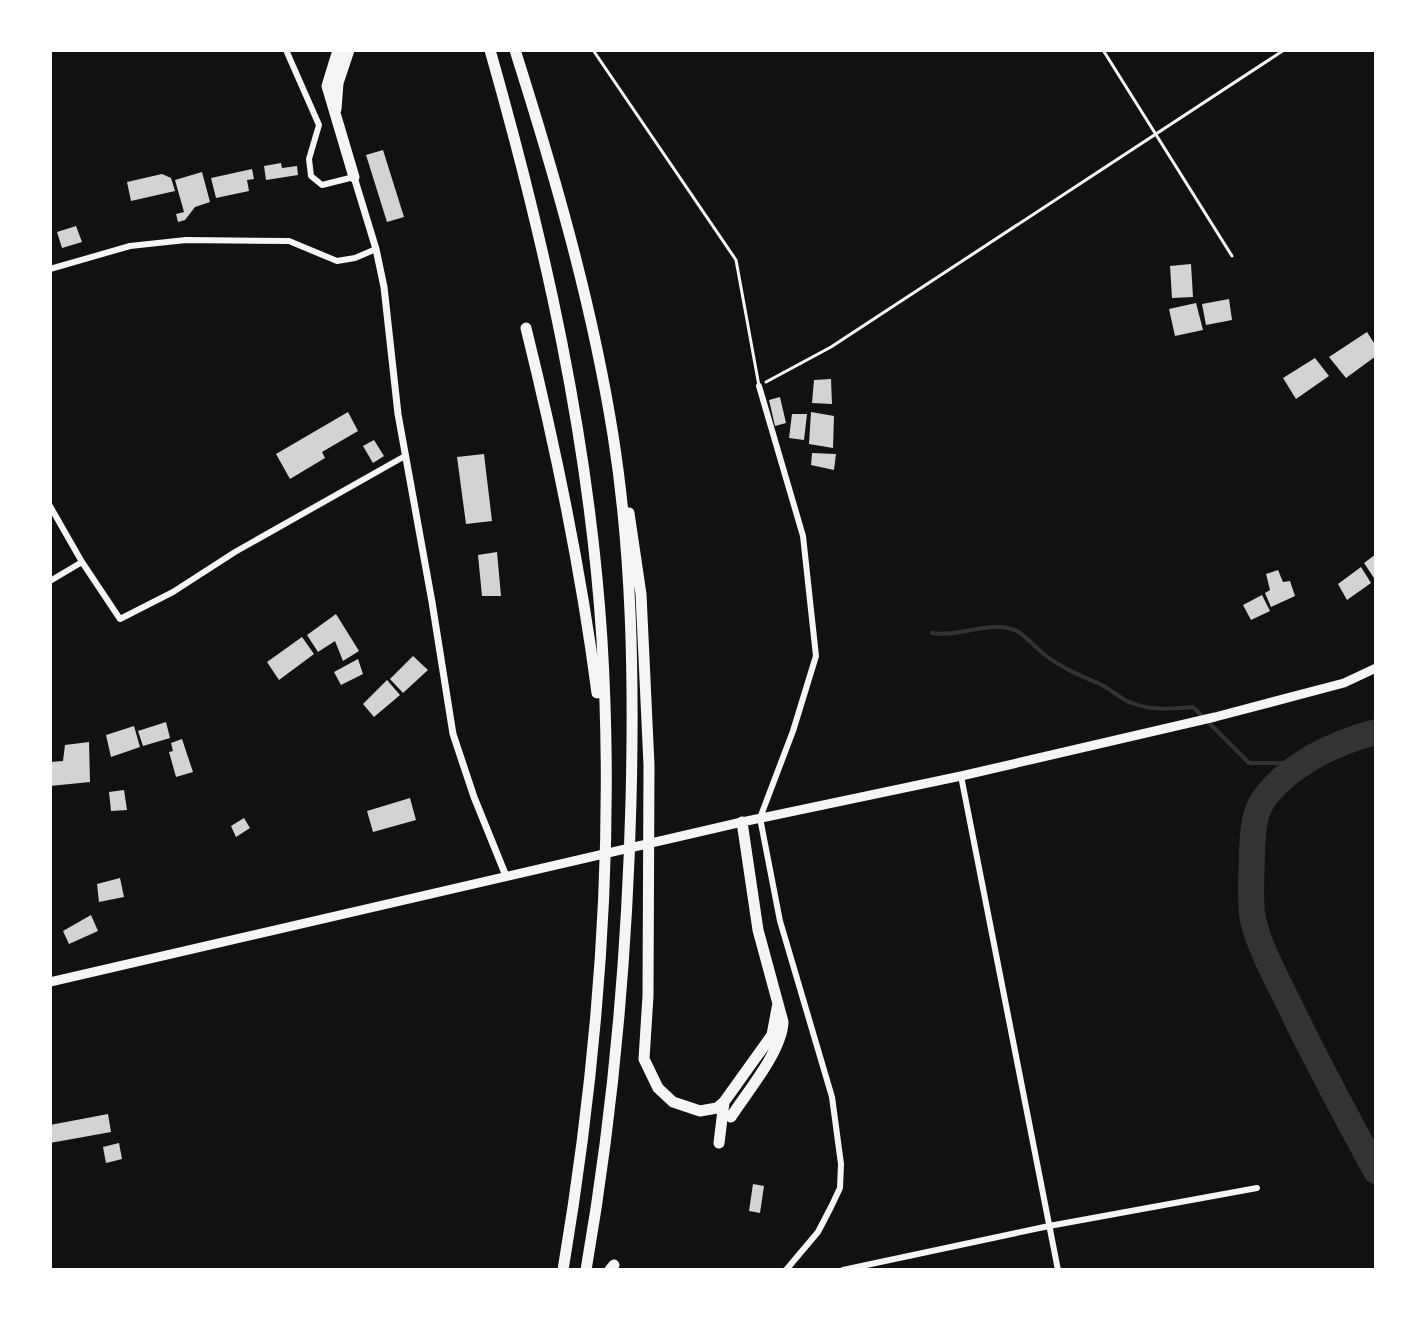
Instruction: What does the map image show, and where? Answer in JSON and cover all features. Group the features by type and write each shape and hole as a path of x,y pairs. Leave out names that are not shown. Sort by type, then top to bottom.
{"highway":[{"path":"338,50 327,86 354,177"},
{"path":"336,113 338,83 349,50"},
{"path":"490,50 541,239 559,321 580,445 599,598 605,757 603,936 587,1104 563,1270"},
{"path":"515,50 570,233 602,373 632,529 641,594 649,765 648,996 644,1059 658,1088 673,1102 700,1111 717,1108 772,1035 778,1003"},
{"path":"526,328 557,458 591,644 605,757"},
{"path":"586,1270 611,1103 629,876 632,683 628,589 613,438"},
{"path":"731,1117 780,1041 783,1022 758,930 742,822"},
{"path":"719,1143 724,1102"}],"main road":[{"path":"50,982 742,822 961,776 1215,717 1344,683 1376,668"}],"street":[{"path":"286,50 319,125 309,159 311,176 322,185 354,177 376,249 384,287 405,456 453,734 506,876"},
{"path":"50,269 130,246 186,240 289,241 337,261 355,258 376,249"},
{"path":"759,386 803,536 816,656 793,731 760,818 780,921 832,1097 841,1164 840,1188 831,1207 818,1232 786,1270"},
{"path":"50,506 120,619 173,592 235,552 405,456"},
{"path":"50,581 82,562"},
{"path":"961,776 1058,1270"},
{"path":"843,1270 1049,1226 1257,1188"}],"lane":[{"path":"593,50 736,260 759,386"}],"path":[{"path":"1103,50 1232,256"},
{"path":"759,386 831,347 1284,50"}],"building":[{"path":"383,150 404,217 387,222 366,155"},
{"path":"281,163 282,168 297,166 298,175 266,180 264,166"},
{"path":"252,169 254,179 247,180 249,191 216,198 211,178"},
{"path":"202,172 210,202 195,207 185,220 178,222 176,214 184,212 175,180"},
{"path":"162,174 171,178 175,191 131,201 127,182"},
{"path":"76,226 82,242 62,248 57,232"},
{"path":"1191,264 1193,297 1172,298 1170,266"},
{"path":"1229,299 1232,320 1206,325 1202,304"},
{"path":"1196,303 1203,330 1175,336 1169,309"},
{"path":"1367,332 1376,346 1376,356 1346,378 1329,357"},
{"path":"1315,358 1329,376 1296,399 1283,378"},
{"path":"831,379 832,404 812,403 814,380"},
{"path":"780,397 786,423 775,426 769,400"},
{"path":"348,412 358,431 322,452 325,458 290,479 276,454"},
{"path":"811,412 834,416 833,448 809,444"},
{"path":"792,414 807,414 804,440 789,438"},
{"path":"374,440 384,456 373,463 363,446"},
{"path":"812,453 836,454 834,470 811,465"},
{"path":"484,454 492,521 466,524 457,457"},
{"path":"497,552 501,596 482,596 478,555"},
{"path":"1376,554 1376,581 1364,563"},
{"path":"1361,567 1371,583 1347,600 1338,584"},
{"path":"1278,570 1283,582 1290,581 1295,596 1271,607 1265,593 1270,590 1266,574"},
{"path":"1262,595 1270,611 1251,620 1243,605"},
{"path":"336,614 359,651 343,661 335,641 318,652 307,635"},
{"path":"302,637 314,654 279,680 267,662"},
{"path":"413,656 428,670 403,693 390,679"},
{"path":"358,659 363,674 341,685 334,672"},
{"path":"387,680 400,695 374,717 363,704"},
{"path":"166,722 170,738 143,746 138,731"},
{"path":"134,726 140,747 111,757 106,735"},
{"path":"182,739 193,772 176,777 169,752 173,751 171,743"},
{"path":"89,742 90,782 50,786 50,762 63,761 65,745"},
{"path":"124,790 127,810 111,811 109,792"},
{"path":"410,798 416,820 373,832 367,811"},
{"path":"244,818 250,828 236,837 231,826"},
{"path":"120,878 124,897 99,902 97,884"},
{"path":"91,915 98,931 69,944 63,931"},
{"path":"108,1114 111,1132 50,1143 50,1125"},
{"path":"119,1143 122,1159 106,1163 103,1147"},
{"path":"753,1184 764,1186 760,1213 749,1211"}],"waterway":[{"path":"932,633 998,627 1017,631 1058,664 1128,701 1155,708 1193,707 1249,763 1303,763"},
{"path":"1376,732 1344,742 1299,766 1263,800 1254,825 1251,895 1253,920 1269,963 1376,1171"}]}
